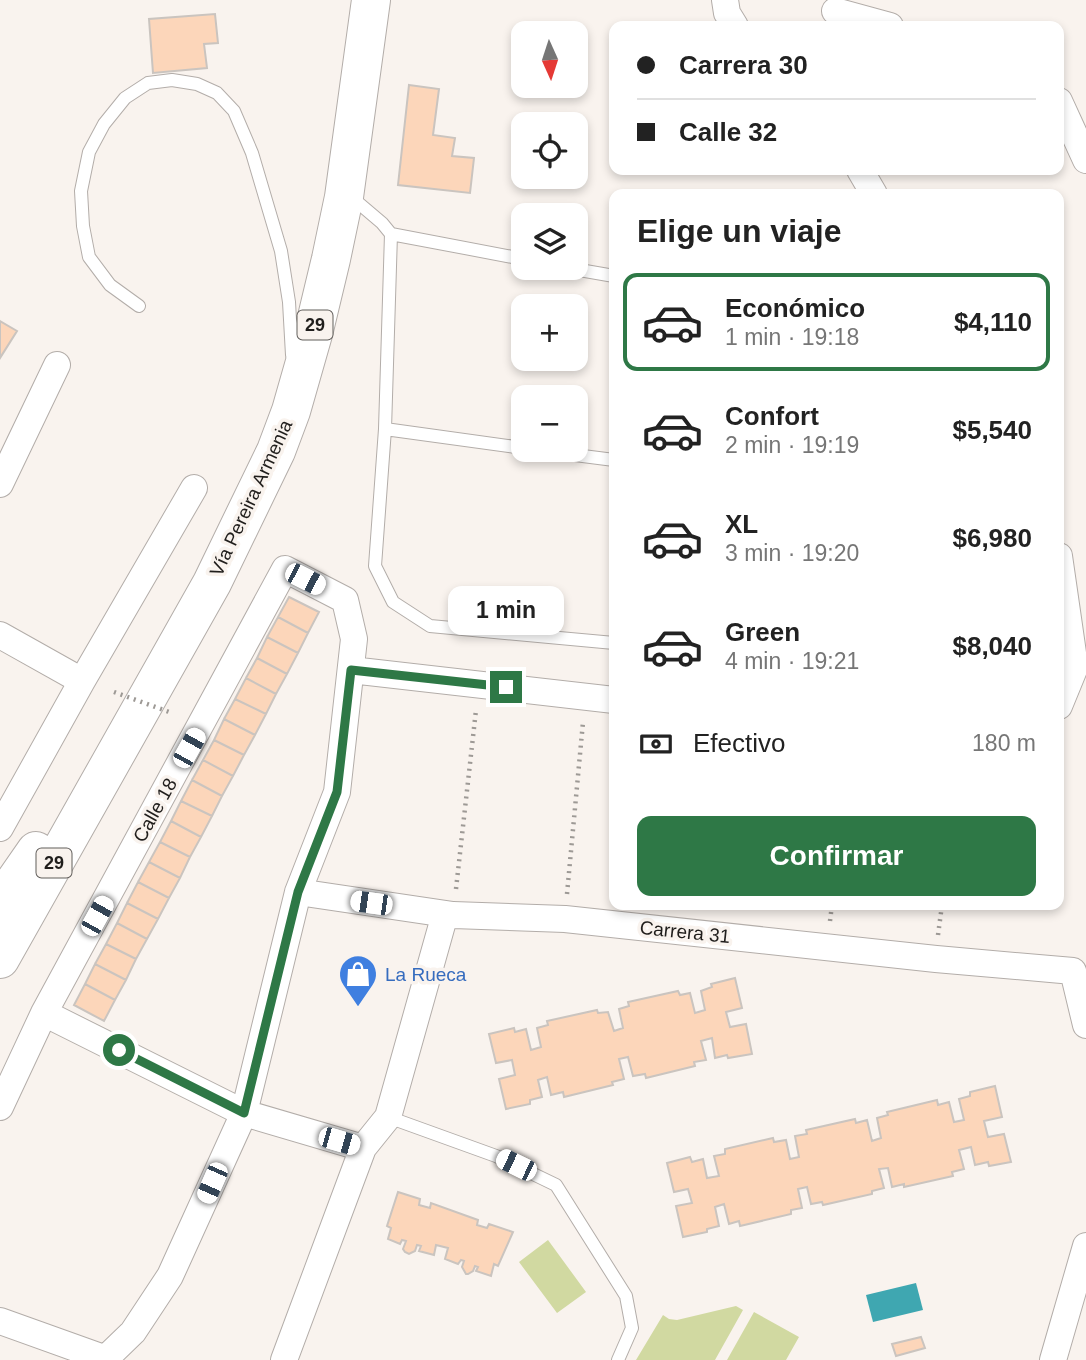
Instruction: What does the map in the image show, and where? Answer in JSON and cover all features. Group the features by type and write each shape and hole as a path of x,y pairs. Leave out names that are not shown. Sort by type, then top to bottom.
{"main road":[{"name":"Vía Pereira Armenia","path":"0,959 222,562 291,411 331,259 344,191 371,0"},
{"name":"Vía Pereira Armenia","path":"0,903 56,824 108,768"}],"street":[{"path":"725,0 727,13 732,21"},
{"path":"835,11 872,21"},
{"path":"1064,112 1086,160"},
{"path":"0,484 57,365"},
{"path":"0,828 194,488"},
{"name":"Calle 18","path":"0,1107 44,1013 285,569 345,600 354,639 351,670"},
{"path":"1064,591 1075,667 1064,694"},
{"path":"0,635 82,681"},
{"path":"0,1321 107,1359 133,1332 170,1276 244,1113 298,892 337,792 351,670 609,698"},
{"name":"Carrera 31","path":"298,892 449,914 565,919 1073,971 1086,1025"},
{"path":"284,1360 363,1148 388,1117 449,914"},
{"path":"44,1013 244,1113 363,1148"},
{"path":"1053,1360 1082,1280 1086,1246"}],"lane":[{"path":"139,306 110,285 89,257 83,226 81,191 89,152 104,124 125,98 148,83 172,80 197,84 217,93 234,111 252,153 281,251 289,302 292,349 291,411"},
{"path":"344,191 391,234 511,257"},
{"path":"391,234 385,429 375,566 393,602 430,626 609,643"},
{"path":"588,271 609,275"},
{"path":"385,429 511,446"},
{"path":"588,457 609,459"},
{"path":"388,1117 496,1156 556,1185 626,1296 632,1328 618,1360"}],"path":[{"path":"449,914 479,684"},
{"path":"114,692 172,713"},
{"path":"565,919 586,696"}],"green space":[{"path":"548,1240 586,1292 557,1313 519,1262"},
{"path":"736,1306 743,1310 715,1360 636,1360 663,1315 677,1320"},
{"path":"754,1312 799,1337 786,1360 727,1360"}],"water":[{"path":"916,1283 923,1310 873,1322 866,1295"}],"building":[{"path":"215,14 218,43 204,44 207,68 153,73 149,19"},
{"path":"409,85 439,89 433,135 455,138 452,156 474,158 470,193 398,185"},
{"path":"0,321 17,331 0,358"},
{"path":"289,597 319,612 308,633 278,617"},
{"path":"278,617 308,633 298,653 267,637"},
{"path":"267,637 298,653 287,674 257,658"},
{"path":"257,658 287,674 276,694 246,678"},
{"path":"246,678 276,694 266,714 235,699"},
{"path":"235,699 266,714 255,735 224,719"},
{"path":"224,719 255,735 244,755 214,740"},
{"path":"214,740 244,755 233,776 203,760"},
{"path":"203,760 233,776 222,796 192,780"},
{"path":"192,780 222,796 212,816 181,801"},
{"path":"181,801 212,816 201,837 171,821"},
{"path":"171,821 201,837 190,857 160,842"},
{"path":"160,842 190,857 180,878 149,862"},
{"path":"149,862 180,878 169,898 138,882"},
{"path":"138,882 169,898 158,919 127,903"},
{"path":"127,903 158,919 147,939 117,923"},
{"path":"117,923 147,939 136,959 106,944"},
{"path":"106,944 136,959 126,980 95,964"},
{"path":"95,964 126,980 115,1000 85,984"},
{"path":"735,978 742,1008 726,1012 730,1027 746,1024 752,1054 715,1058 712,1038 701,1041 706,1060 694,1062 695,1066 646,1078 645,1074 633,1076 628,1057 619,1059 624,1079 612,1082 613,1085 564,1097 563,1092 551,1095 547,1077 538,1080 542,1097 530,1100 530,1104 506,1109 499,1079 515,1075 512,1060 496,1063 489,1034 514,1028 515,1032 526,1029 531,1050 541,1047 537,1028 548,1025 547,1021 597,1010 598,1013 608,1012 614,1031 623,1028 619,1009 629,1006 628,1002 678,991 680,995 690,993 695,1013 705,1010 701,991 712,987 711,984"},
{"path":"85,984 115,1000 104,1021 74,1005"},
{"path":"995,1086 1002,1117 984,1121 988,1137 1004,1134 1011,1162 989,1166 988,1162 975,1165 971,1147 959,1150 964,1169 952,1172 953,1176 904,1187 904,1184 892,1187 888,1168 879,1169 884,1188 872,1191 872,1194 823,1205 822,1202 811,1204 807,1187 798,1189 802,1208 791,1210 791,1214 740,1226 739,1221 729,1224 724,1204 715,1207 719,1226 707,1229 707,1232 683,1237 676,1206 692,1203 688,1189 674,1192 667,1163 690,1157 692,1162 703,1159 707,1178 719,1176 714,1156 725,1154 725,1149 773,1138 774,1142 786,1140 790,1159 799,1157 795,1136 807,1134 806,1130 855,1119 856,1123 867,1120 872,1141 881,1138 877,1118 888,1115 887,1112 937,1100 938,1105 949,1102 954,1122 964,1120 959,1099 970,1096 970,1092"},
{"path":"398,1192 420,1199 419,1205 430,1208 431,1203 478,1220 477,1225 487,1228 489,1224 513,1232 498,1266 494,1264 491,1276 476,1271 478,1267 475,1266 473,1271 466,1274 462,1267 464,1261 461,1260 458,1264 445,1259 448,1248 436,1245 434,1255 419,1251 421,1246 417,1245 415,1251 409,1254 403,1249 406,1241 402,1240 400,1244 388,1239 391,1228 387,1226"},
{"path":"921,1337 925,1348 896,1356 892,1344"}],"place":[{"name":"La Rueca","path":"358,1008"}],"route":[{"path":"119,1050 244,1113 298,892 337,792 351,670 506,687"}]}
